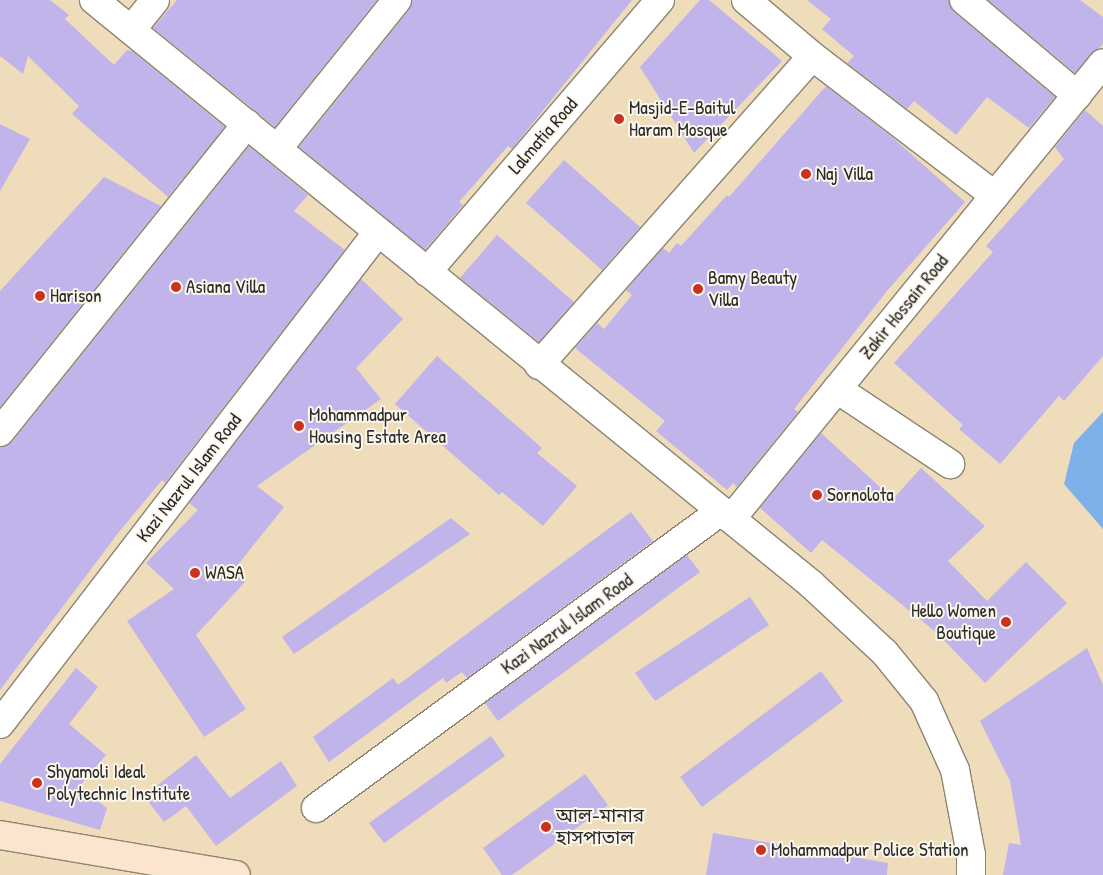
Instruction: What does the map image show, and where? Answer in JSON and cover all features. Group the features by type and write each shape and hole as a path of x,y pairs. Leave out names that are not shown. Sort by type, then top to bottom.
{"main road":[{"path":"0,835 236,875"}],"street":[{"path":"94,0 811,584 886,653 924,701 955,770 971,855 971,875"},
{"path":"130,30 155,0"},
{"path":"278,148 397,0"},
{"name":"Lalmatia Road","path":"427,272 660,0"},
{"path":"746,0 812,56 995,196"},
{"path":"964,0 1077,95"},
{"path":"540,365 812,56"},
{"name":"Zakir Hossain Road","path":"726,515 837,389 1103,63"},
{"path":"0,432 247,124"},
{"name":"Kazi Nazrul Islam Road","path":"0,724 378,232"},
{"path":"837,389 950,464"},
{"name":"Kazi Nazrul Islam Road","path":"316,808 726,515"}],"water":[{"path":"1103,412 1103,529 1064,484 1074,443"}],"building":[{"path":"0,0 50,0 69,15 65,19 114,65 127,50 132,51 225,127 168,197 72,114 79,106 28,56 23,74 0,56"},
{"path":"177,0 377,0 275,127 153,28"},
{"path":"412,0 632,0 512,149 508,146 459,202 463,205 425,250 299,147 409,10"},
{"path":"700,0 709,0 782,61 694,153 640,67"},
{"path":"807,0 949,0 954,12 1055,97 1029,128 987,97 956,135 914,101 907,109 847,63 854,56 822,29 831,19"},
{"path":"988,0 1080,0 1103,17 1103,44 1075,73"},
{"path":"826,86 892,137 965,202 887,291 794,409 798,412 737,487 733,483 727,490 656,431 665,421 575,348 597,323 604,329 632,295 626,290 663,248 669,253 677,243 681,246 727,195 729,197"},
{"path":"1085,110 1103,126 1103,356 1064,401 1059,396 1000,464 959,429 963,425 894,363 993,252 986,246 1064,159 1055,147"},
{"path":"0,124 30,139 0,191"},
{"path":"249,146 308,195 294,211 345,250 165,483 162,480 119,532 0,690 0,447 12,442"},
{"path":"564,160 640,227 602,270 526,203"},
{"path":"104,177 161,206 0,407 0,291"},
{"path":"497,235 574,302 539,342 460,278"},
{"path":"361,279 403,319 356,368 381,399 257,486 284,507 232,572 245,582 196,635 246,709 204,737 127,621 174,589 146,563 198,510 189,503"},
{"path":"437,356 542,448 537,453 577,486 543,526 502,492 499,495 395,404"},
{"path":"821,433 893,499 921,468 985,526 948,561 987,601 1026,562 1067,603 985,683 937,633 822,540 811,553 760,508"},
{"path":"631,512 653,541 467,678 462,672 446,683 443,678 329,762 313,737 393,678 398,685"},
{"path":"451,518 470,534 294,654 282,637"},
{"path":"687,555 700,572 498,721 485,703"},
{"path":"750,597 769,625 655,701 635,673"},
{"path":"1087,648 1103,685 1103,875 1003,875 1009,843 1021,845 1010,781 980,721"},
{"path":"76,668 98,687 69,724 106,755 79,787 107,808 100,830 0,801 0,764"},
{"path":"821,671 843,701 702,807 680,777"},
{"path":"491,736 505,756 384,843 369,823"},
{"path":"196,755 230,798 281,761 297,786 216,846 186,806 164,822 144,796"},
{"name":"আল-মানার হাসপাতাল","path":"585,774 608,805 512,875 502,875 483,848"},
{"name":"Mohammadpur Police Station","path":"713,833 888,863 887,875 706,875"}],"place":[{"name":"Masjid-E-Baitul Haram Mosque","path":"619,119"},
{"name":"Naj Villa","path":"806,174"},
{"name":"Asiana Villa","path":"176,287"},
{"name":"Bamy Beauty Villa","path":"698,289"},
{"name":"Harison","path":"40,296"},
{"name":"Mohammadpur Housing Estate Area","path":"299,426"},
{"name":"Sornolota","path":"817,495"},
{"name":"WASA","path":"195,573"},
{"name":"Hello Women Boutique","path":"1006,622"},
{"name":"Shyamoli Ideal Polytechnic Institute","path":"37,783"},
{"name":"আল-মানার হাসপাতাল","path":"546,827"},
{"name":"Mohammadpur Police Station","path":"761,850"}]}
